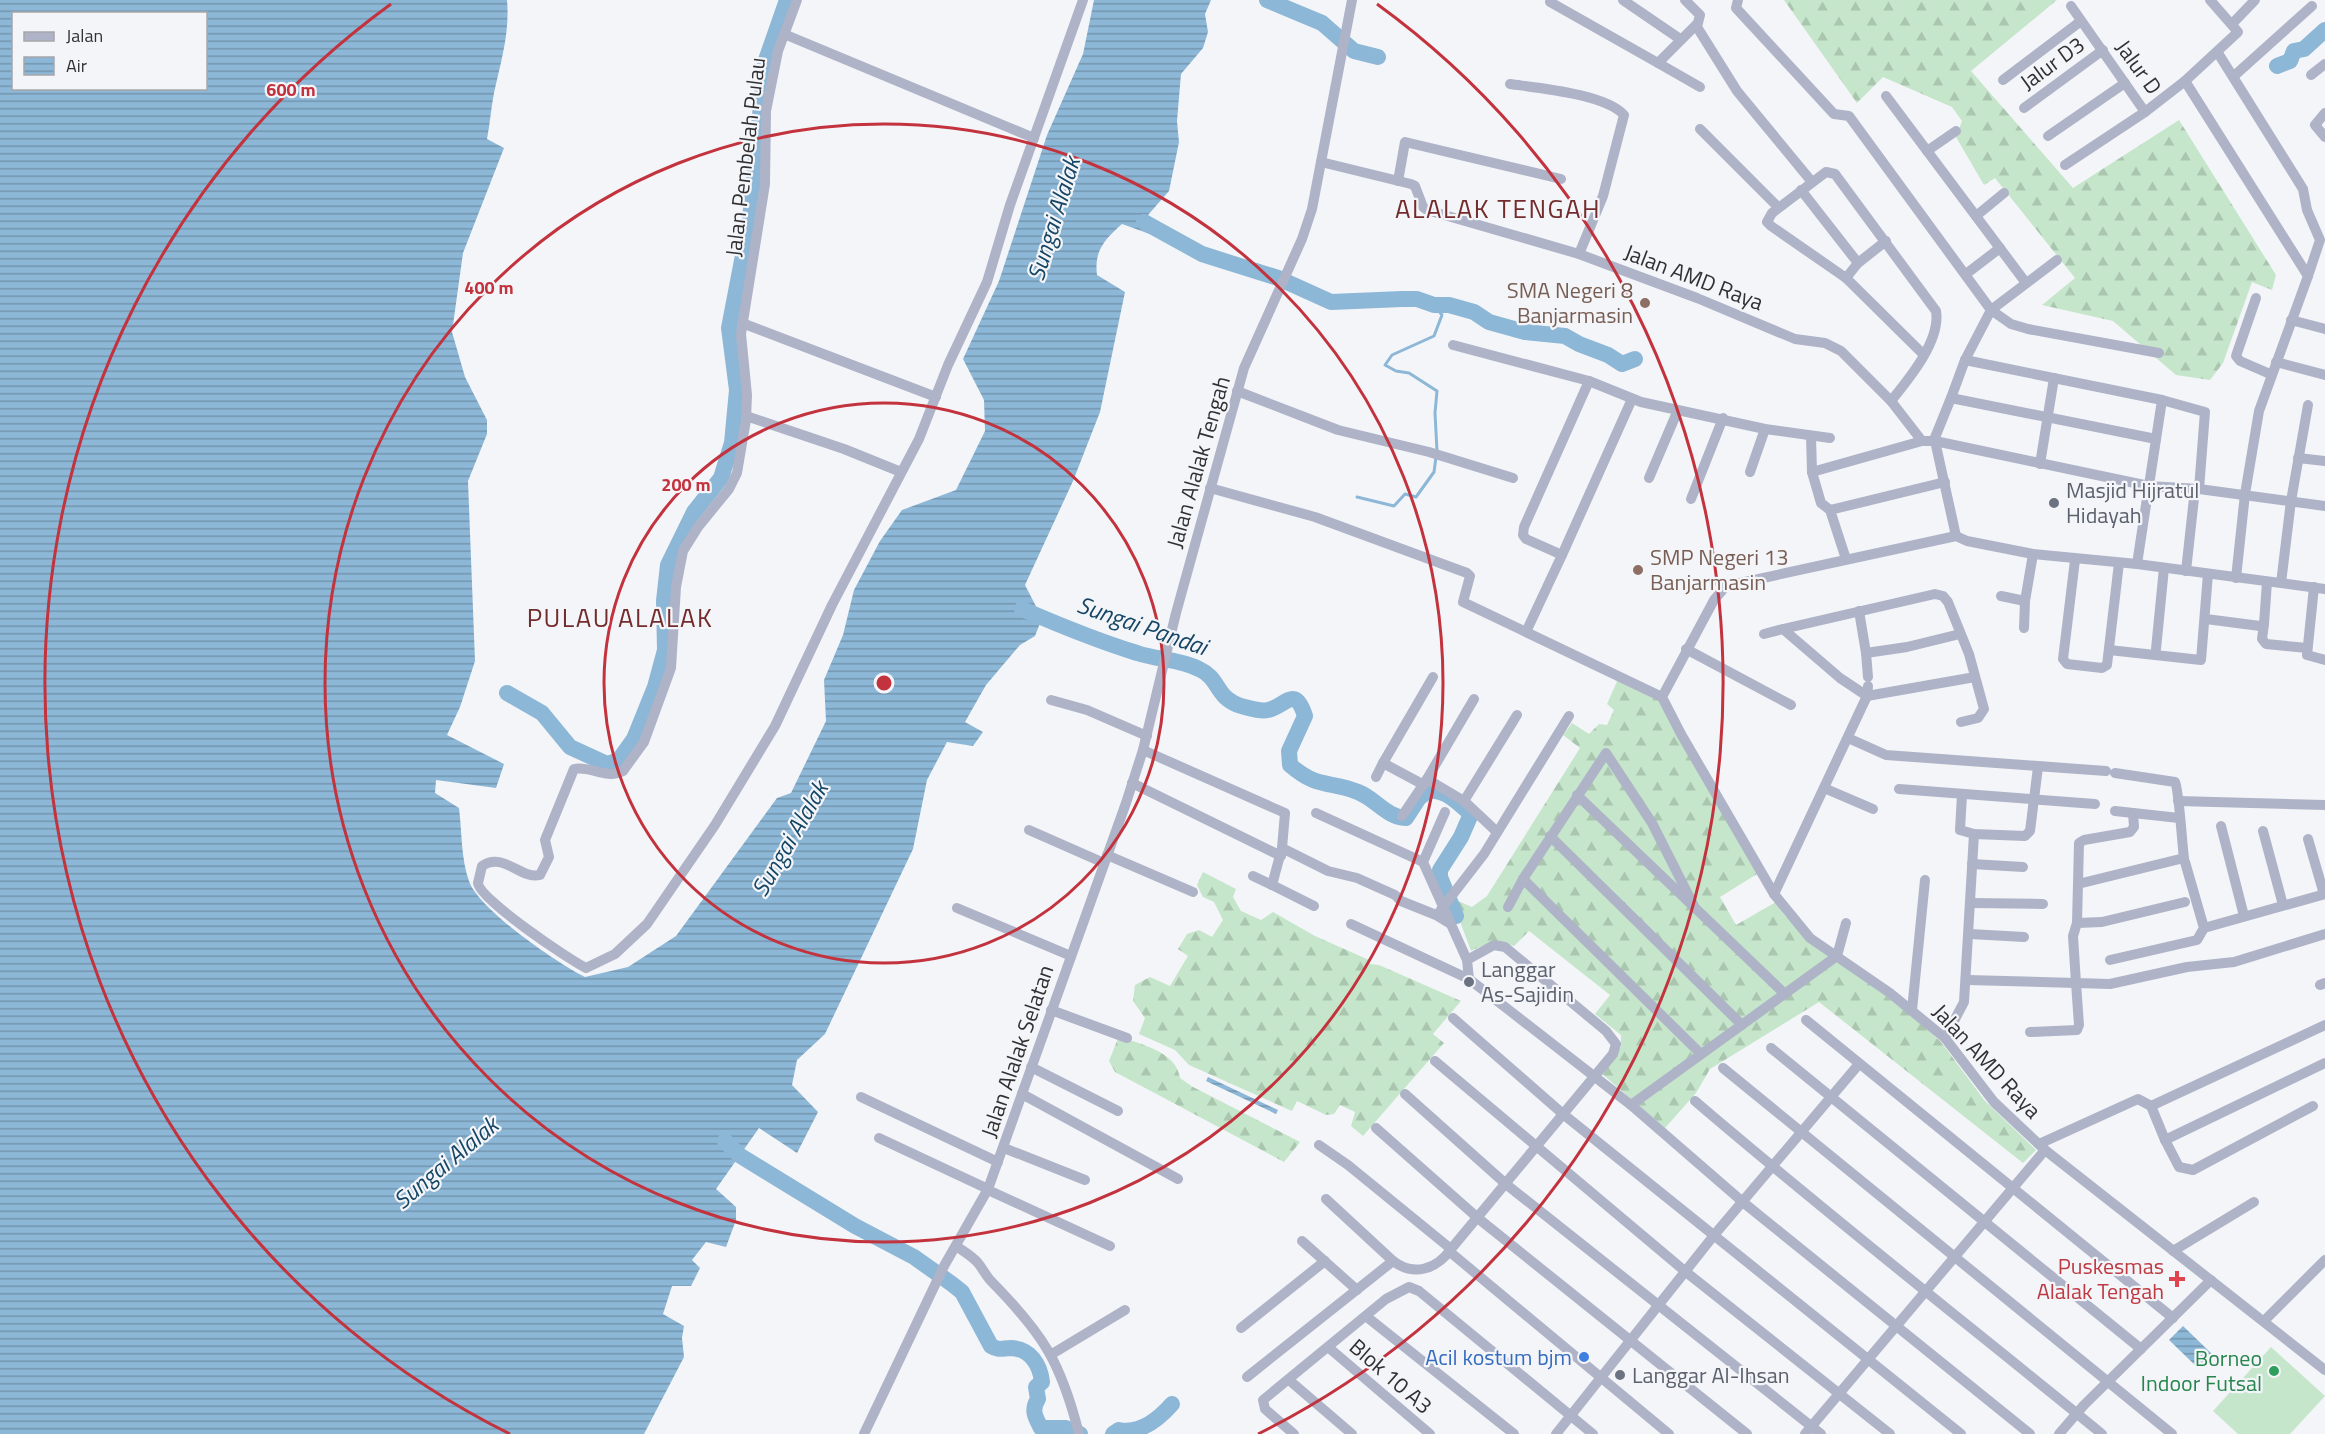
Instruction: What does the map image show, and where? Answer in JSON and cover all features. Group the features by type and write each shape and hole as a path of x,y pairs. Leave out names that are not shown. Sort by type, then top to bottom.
{"street":[{"name":"Jalan Pembelah Pulau","path":"797,0 772,73 766,111 765,184 742,323 746,416 734,480 683,551 676,587 671,668 644,742 632,762 620,773 606,775 580,768 574,769 544,840 549,857 540,875 531,876 512,865 488,862 482,866 477,886 484,896 508,916 583,967 590,969 615,954 647,924 715,825 775,726 832,605 901,472"},
{"path":"746,416 844,449 901,472 987,282 1034,138 1083,0"},
{"name":"Jalan Alalak Tengah","path":"1165,660 1244,368 1285,278 1312,209 1352,0"},
{"path":"1623,0 1680,39"},
{"path":"1658,63 1697,24 1700,15 1685,0"},
{"path":"1738,0 1736,8 1834,114 1849,116 1991,310 2011,324 2028,329 2159,353"},
{"path":"2210,0 2235,26"},
{"name":"Jalur D","path":"2071,6 2145,112 2218,52 2255,0"},
{"path":"1550,2 1700,87"},
{"path":"2234,76 2312,6"},
{"path":"2003,80 2081,21"},
{"path":"1697,24 1737,91 1812,182"},
{"path":"784,34 1034,138"},
{"name":"Jalur D3","path":"2024,108 2103,50"},
{"path":"2218,52 2303,189 2307,210 2320,240 2270,374 2259,411 2245,494 2236,578"},
{"path":"2311,75 2325,64"},
{"path":"2185,81 2308,276"},
{"path":"2048,136 2125,83"},
{"path":"1510,84 1574,93 1614,108 1624,115 1603,196 1578,254"},
{"path":"1886,96 2026,282"},
{"path":"2065,165 2145,112"},
{"path":"2325,113 2315,124 2325,137"},
{"path":"1700,129 1778,207"},
{"path":"1927,151 1956,131"},
{"path":"1398,181 1405,142 1561,179"},
{"name":"Jalan AMD Raya","path":"1322,162 1415,186 1427,210 1578,254 1697,297 1795,339 1832,346 1841,351 1891,401 1922,441"},
{"path":"1891,401 1916,371 1924,355 1936,322 1936,311 1835,174 1826,172 1778,207 1767,222 1845,278 1924,355"},
{"path":"1802,190 1858,262"},
{"path":"1976,216 2004,193"},
{"path":"1845,278 1858,262 1886,241"},
{"path":"1966,274 2000,248"},
{"path":"1956,536 1935,440 1965,360 1991,310 2057,260"},
{"path":"2256,298 2236,356 2240,361 2270,374"},
{"path":"2291,320 2325,329"},
{"path":"742,323 936,397"},
{"path":"1453,345 1589,381 1632,399 1678,410 1723,417 1766,429 1830,438"},
{"path":"1965,360 2162,400 2205,412 2186,571"},
{"path":"2276,362 2325,375"},
{"path":"2040,464 2054,378"},
{"path":"1562,555 1526,539 1523,535 1524,527 1589,381"},
{"path":"1238,391 1338,430 1436,455 1513,478"},
{"path":"1951,398 2156,439"},
{"path":"1526,632 1632,399"},
{"path":"2137,564 2162,400"},
{"path":"2281,583 2290,501 2308,405"},
{"path":"1649,478 1678,410"},
{"path":"1691,499 1723,417"},
{"path":"1749,472 1766,429"},
{"path":"1811,436 1812,472 1821,503 1830,510 1846,559"},
{"path":"1812,472 1922,441 1935,440 2149,486 2245,494 2325,506"},
{"path":"2298,458 2325,461"},
{"path":"1830,510 1945,482"},
{"path":"1210,488 1315,517 1467,573 1470,576 1463,602 1662,697 1720,590 1726,586 1956,536 1967,541 2033,554 2075,560 2137,564 2319,588 2307,648 2310,658 2325,660"},
{"path":"2024,628 2025,601 2033,554"},
{"path":"2075,560 2063,659 2067,664 2102,669 2107,665 2119,563"},
{"path":"2156,649 2164,568"},
{"path":"2109,650 2201,660 2208,574"},
{"path":"2267,582 2262,639 2266,644 2307,648"},
{"path":"1764,634 1938,594 1948,602 1984,709 1978,718 1961,722"},
{"path":"2001,596 2025,601"},
{"path":"1774,894 1848,738 1868,686 1860,611"},
{"path":"2206,619 2260,626 2264,624"},
{"path":"1783,629 1840,678 1868,686 1975,677"},
{"path":"1866,653 1960,634"},
{"path":"1686,649 1791,705"},
{"name":"Jalan Alalak Selatan","path":"864,1434 944,1266 988,1190 1132,783 1147,736 1165,660"},
{"path":"1376,777 1433,677"},
{"name":"Jalan AMD Raya","path":"1662,697 1774,894 1810,938 1912,1010 1945,1038 1994,1102 2042,1147 2325,1370"},
{"path":"1402,816 1474,699"},
{"path":"1051,700 1087,710 1147,736"},
{"path":"1464,801 1517,715"},
{"path":"1445,906 1497,832 1569,716"},
{"path":"1848,738 1886,755 2111,772 2175,782 2184,858 2078,884"},
{"path":"1143,750 1285,813 1282,852 1272,885"},
{"path":"1508,907 1550,836 1606,753 1652,823 1695,908"},
{"path":"1383,763 1464,801 1497,832"},
{"path":"1962,795 1959,828 1963,832 2029,835 2038,767"},
{"path":"1132,783 1328,871 1445,906"},
{"path":"1824,788 1873,809"},
{"path":"1899,789 2095,804"},
{"path":"1577,795 1785,994"},
{"path":"2178,801 2325,805"},
{"path":"2115,811 2178,818"},
{"path":"1423,862 1446,812"},
{"path":"1316,813 1423,862 1445,906 1449,923 1467,960 1469,979"},
{"path":"2030,1032 2077,1030 2079,1025 2073,936 2077,923 2079,843 2084,840 2130,832 2134,827 2133,813"},
{"path":"2221,826 2244,916"},
{"path":"1029,830 1193,892"},
{"path":"2263,831 2283,905"},
{"path":"1945,1038 1964,1002 1968,980 1974,834"},
{"path":"1550,836 1742,1025"},
{"path":"2110,960 2194,942 2204,928 2325,894 2308,839"},
{"path":"2186,862 2204,928"},
{"path":"1972,864 2023,867"},
{"path":"1253,876 1314,906"},
{"path":"1523,879 1701,1054"},
{"path":"1912,1010 1924,880"},
{"path":"2077,923 2102,922 2185,902"},
{"path":"1972,903 2043,904"},
{"path":"957,908 1071,956"},
{"path":"1631,1105 1837,956 1846,923"},
{"path":"1351,924 1469,979 1631,1105 1744,1203 2030,1434"},
{"path":"1970,934 2024,938"},
{"path":"1968,980 2110,984 2187,967 2234,962 2325,934"},
{"path":"1326,1199 1393,1261 1410,1268 1427,1270 1451,1250 1479,1219 1613,1054 1616,1048 1614,1039 1606,1031 1505,947 1494,945 1467,960"},
{"path":"1051,1010 1127,1038"},
{"path":"1453,1018 1563,1114 1961,1434"},
{"path":"1806,1020 2173,1318"},
{"path":"2151,1106 2325,1026"},
{"path":"1771,1048 1829,1098 2141,1349"},
{"path":"1434,1061 1686,1272 1890,1434"},
{"path":"2165,1140 2325,1063"},
{"path":"1556,1434 1715,1234 1744,1203 1859,1064"},
{"path":"1031,1066 1118,1111"},
{"path":"1723,1068 2172,1434"},
{"path":"1022,1094 1178,1179"},
{"path":"1405,1094 1506,1185 1658,1305 1808,1430 1821,1434"},
{"path":"861,1097 998,1162"},
{"path":"1808,1430 2013,1188 2042,1147 2138,1099 2151,1106 2179,1167 2193,1170 2313,1106"},
{"path":"1695,1101 1855,1237 1926,1290 2102,1434"},
{"path":"1376,1128 1479,1219 1747,1434"},
{"path":"879,1138 1110,1246"},
{"path":"1319,1145 1348,1165 1451,1250 1669,1434"},
{"path":"1004,1148 1085,1180"},
{"path":"2173,1251 2254,1202"},
{"path":"1302,1241 1357,1290"},
{"path":"956,1246 977,1261 987,1277 1034,1327 1052,1354 1077,1429"},
{"path":"2264,1321 2325,1260"},
{"path":"1241,1328 1324,1261"},
{"path":"1248,1377 1393,1261"},
{"path":"2059,1434 2077,1413 2211,1280"},
{"path":"1294,1434 1265,1409 1262,1403 1328,1347 1405,1287 1414,1288 1593,1434"},
{"path":"1052,1354 1125,1310"},
{"path":"1367,1317 1514,1434"},
{"name":"Blok 10 A3","path":"1328,1347 1430,1434"},
{"path":"1289,1380 1352,1434"}],"green space":[{"path":"1784,0 2057,0 1971,71 2073,188 2179,120 2276,275 2272,290 2252,282 2223,363 2210,380 2176,375 2113,321 2042,305 2075,278 1995,178 1984,185 1956,137 1962,121 1952,107 1883,77 1857,103"},
{"path":"1618,679 1657,698 1757,874 1720,897 1736,925 1776,902 1785,916 1912,1015 1941,1042 1985,1101 2036,1150 2023,1163 1819,1002 1710,1069 1696,1093 1665,1128 1601,1073 1621,1047 1621,1035 1595,1014 1610,995 1529,931 1514,946 1492,943 1471,951 1455,908 1458,901 1472,907 1487,896 1580,748 1563,735 1572,723 1589,734 1599,724 1607,725 1614,710 1607,704"},
{"path":"1203,872 1236,889 1233,897 1241,911 1261,920 1273,912 1315,936 1369,960 1370,964 1379,965 1461,1001 1433,1034 1444,1043 1363,1136 1351,1126 1355,1112 1340,1105 1334,1114 1326,1115 1297,1101 1292,1111 1189,1065 1175,1050 1139,1034 1145,1018 1133,1001 1135,985 1150,977 1170,986 1188,956 1178,949 1187,934 1199,930 1212,937 1223,920 1214,902 1203,897 1197,885"},
{"path":"1119,1036 1165,1055 1172,1061 1180,1078 1193,1087 1300,1142 1284,1162 1115,1072 1109,1061"},
{"name":"Borneo Indoor Futsal","path":"2271,1347 2325,1396 2290,1434 2238,1434 2213,1411"}],"water":[{"name":"Sungai Alalak","path":"0,0 507,0 506,35 487,139 504,148 463,253 452,332 465,377 487,420 487,434 468,481 475,661 460,707 447,735 504,764 496,788 436,780 435,793 459,808 464,864 475,893 520,935 585,977 628,967 676,936 777,798 791,793 826,721 824,680 843,635 854,590 880,541 902,510 956,490 985,431 984,400 963,359 999,281 1047,135 1083,54 1094,0 1211,0 1205,14 1208,32 1203,48 1181,74 1177,121 1179,142 1169,191 1148,215 1165,228 1158,237 1122,224 1105,241 1097,259 1097,275 1125,292 1100,412 1073,481 1025,585 1042,618 1035,636 1020,645 986,685 965,722 983,732 973,746 947,742 927,780 913,849 825,1034 797,1060 792,1085 818,1112 797,1153 759,1128 716,1189 736,1207 736,1220 726,1247 706,1242 692,1260 700,1268 691,1286 672,1286 663,1314 684,1326 682,1338 684,1357 644,1434 0,1434"},
{"path":"1208,1077 1278,1110 1276,1114 1206,1081"},
{"path":"2183,1326 2212,1354 2198,1368 2169,1340"}],"waterway":[{"path":"507,693 542,713 570,747 607,764 619,760 634,739 655,687 665,650 664,601 668,565 694,512 721,478 732,443 737,390 729,328 750,219 765,63 787,0"},
{"path":"1267,0 1322,23 1354,51 1378,57"},
{"path":"2277,66 2290,61 2294,51 2304,49 2325,30"},
{"path":"1144,222 1202,254 1278,278 1331,302 1417,299 1434,305 1449,305 1474,312 1489,322 1525,332 1565,336 1608,355 1622,364 1635,359"},
{"path":"1434,305 1442,315 1434,336 1392,355 1385,365 1396,371 1409,373 1437,391 1435,413 1437,451"},
{"path":"1357,497 1394,506 1405,494 1416,497 1434,472 1436,457"},
{"name":"Sungai Pandai","path":"1022,609 1122,648 1184,663 1199,669 1211,678 1226,698 1241,706 1254,710 1265,710 1290,700 1298,701 1305,716 1289,751 1290,765 1309,778 1358,792 1387,811 1406,818 1419,798 1428,791 1446,794 1471,814 1461,837 1440,870 1440,877 1456,916"},
{"path":"725,1141 739,1155 855,1226 914,1257 962,1292 991,1346 1024,1351 1029,1354 1039,1369 1042,1382 1036,1387 1038,1399 1034,1410 1041,1428 1066,1428 1080,1434"},
{"path":"1113,1434 1119,1430 1141,1428 1161,1415 1172,1404"}],"place":[{"name":"SMA Negeri 8 Banjarmasin","path":"1645,303"},
{"name":"Masjid Hijratul Hidayah","path":"2054,503"},
{"name":"SMP Negeri 13 Banjarmasin","path":"1638,570"},
{"name":"Langgar As-Sajidin","path":"1469,982"},
{"name":"Puskesmas Alalak Tengah","path":"2177,1279"},
{"name":"Acil kostum bjm","path":"1584,1357"},
{"name":"Borneo Indoor Futsal","path":"2274,1371"},
{"name":"Langgar Al-Ihsan","path":"1620,1375"}],"district":[{"name":"ALALAK TENGAH","path":"1498,209"},
{"name":"PULAU ALALAK","path":"620,618"}]}
